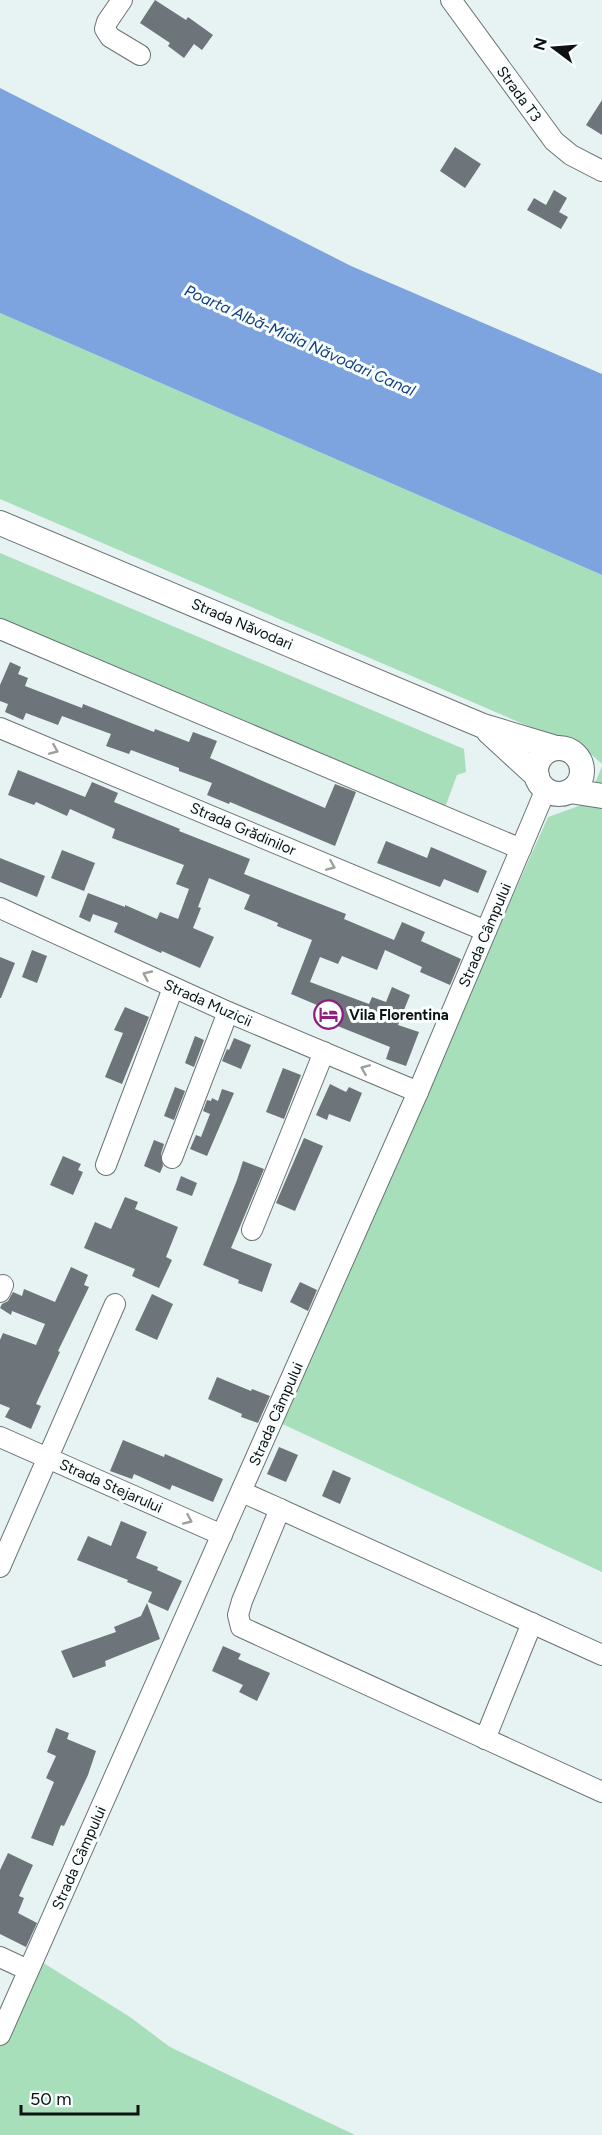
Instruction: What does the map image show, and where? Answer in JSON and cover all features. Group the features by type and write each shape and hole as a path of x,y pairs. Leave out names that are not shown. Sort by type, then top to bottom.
{"main road":[{"name":"Strada Năvodari","path":"0,523 483,726 556,748"},
{"name":"Strada Năvodari","path":"483,726 551,785"},
{"path":"602,777 580,762 570,751 556,748 543,755 537,769 551,785 602,795"},
{"path":"551,785 579,783 582,776 580,762"}],"street":[{"path":"122,0 107,22 105,29 110,37 140,55"},
{"name":"Strada T3","path":"451,0 554,141 571,155 602,171"},
{"path":"0,629 521,849"},
{"name":"Strada Grădinilor","path":"0,728 486,931"},
{"name":"Strada Câmpului","path":"0,2035 242,1492 418,1092 521,849 551,785"},
{"name":"Strada Muzicii","path":"0,908 173,988 418,1092"},
{"path":"106,1165 173,988"},
{"path":"172,1158 228,1012"},
{"path":"252,1230 324,1052"},
{"path":"0,1568 46,1457 115,1304"},
{"name":"Strada Stejarului","path":"0,1437 222,1535"},
{"path":"242,1492 602,1655"},
{"path":"280,1509 242,1601 238,1615 241,1627 602,1792"},
{"path":"485,1739 532,1623"},
{"path":"0,1957 28,1970"}],"green space":[{"path":"0,313 602,575 602,764 578,743 542,732 0,499"},
{"path":"0,553 464,749 466,772 457,775 446,805 447,814 0,638"},
{"path":"602,766 602,1572 278,1422 548,817 587,803"},
{"path":"37,1959 130,2017 170,2047 355,2135 0,2135 0,2041"}],"water":[{"name":"Poarta Albă-Midia Năvodari Canal","path":"0,88 351,266 602,374 602,575 0,313"}],"building":[{"path":"155,0 186,20 188,17 213,35 202,50 194,44 184,58 168,46 170,43 140,23"},
{"path":"602,100 602,135 586,125"},
{"path":"455,147 481,164 465,188 440,171"},
{"path":"554,190 567,198 559,212 568,217 561,229 527,210 534,198 546,205"},
{"path":"10,662 21,667 18,674 28,678 25,686 82,708 83,704 154,732 155,729 189,742 193,732 217,741 210,758 325,808 335,784 356,792 335,846 230,802 229,804 207,795 212,783 179,771 179,768 131,750 129,754 106,746 111,734 62,716 58,725 26,713 23,720 5,712 8,704 0,701 0,685"},
{"path":"18,770 85,797 92,782 118,793 114,802 250,859 244,874 346,914 344,919 394,940 402,922 425,932 421,941 461,959 450,985 420,972 422,967 385,950 377,970 342,956 338,964 320,957 310,982 369,1004 372,997 386,1002 392,987 410,995 398,1025 419,1032 406,1066 386,1059 390,1047 320,1019 324,1008 291,994 312,940 244,909 250,895 209,878 193,928 214,937 200,968 114,932 118,923 93,914 90,922 79,917 88,893 125,907 125,905 157,919 160,912 178,919 189,889 176,884 184,865 112,838 115,829 70,809 67,816 36,802 34,805 8,795"},
{"path":"386,841 427,858 431,847 487,871 478,893 444,879 440,887 377,863"},
{"path":"62,850 95,863 84,891 51,878"},
{"path":"0,858 45,876 37,897 0,882"},
{"path":"32,950 47,956 37,983 22,977"},
{"path":"0,957 15,963 1,998 0,998"},
{"path":"125,1007 149,1017 122,1084 105,1077 123,1033 114,1030"},
{"path":"195,1036 204,1040 194,1067 185,1063"},
{"path":"234,1038 251,1045 241,1069 222,1061"},
{"path":"283,1068 301,1075 284,1119 266,1112"},
{"path":"330,1084 346,1092 349,1087 362,1093 350,1122 329,1114 327,1120 316,1115"},
{"path":"175,1087 185,1091 174,1120 164,1116"},
{"path":"222,1089 234,1093 207,1156 190,1149 196,1135 201,1137 210,1114 203,1111 207,1100 211,1101 212,1098 218,1101"},
{"path":"304,1138 323,1146 295,1211 276,1203"},
{"path":"154,1140 164,1144 161,1154 163,1166 160,1173 144,1166"},
{"path":"63,1156 81,1164 78,1170 83,1172 73,1195 50,1185"},
{"path":"243,1161 264,1169 231,1248 272,1264 262,1292 238,1283 239,1280 203,1265"},
{"path":"181,1176 197,1183 192,1196 176,1190"},
{"path":"125,1197 138,1202 135,1209 178,1227 166,1257 172,1260 159,1288 132,1276 135,1269 84,1248 95,1222 111,1229"},
{"path":"71,1267 88,1275 84,1285 89,1287 58,1351 60,1352 36,1404 41,1406 31,1429 5,1417 10,1408 0,1404 0,1340 3,1333 36,1345 45,1324 12,1311 11,1315 0,1308 13,1292 22,1296 24,1289 55,1302"},
{"path":"300,1282 317,1290 308,1311 290,1302"},
{"path":"152,1294 173,1304 157,1340 135,1330"},
{"path":"217,1377 270,1396 258,1423 241,1417 242,1414 208,1399"},
{"path":"123,1440 164,1457 165,1454 223,1479 213,1502 172,1485 170,1490 134,1474 132,1479 110,1471"},
{"path":"279,1447 298,1455 286,1482 267,1474"},
{"path":"333,1470 351,1478 340,1504 322,1496"},
{"path":"121,1521 147,1532 136,1558 182,1581 168,1611 148,1602 152,1592 77,1560 88,1536 111,1546"},
{"path":"147,1603 160,1639 105,1661 106,1666 73,1678 61,1651 116,1632 114,1627 141,1616"},
{"path":"223,1646 241,1654 238,1659 270,1673 257,1701 239,1692 243,1685 212,1671"},
{"path":"56,1728 69,1733 67,1739 96,1751 88,1775 64,1826 61,1825 53,1846 31,1838 54,1782 46,1778 56,1756 47,1752"},
{"path":"8,1853 33,1865 19,1896 24,1898 18,1913 37,1923 26,1947 0,1934 0,1870"}],"place":[{"name":"Vila Florentina","path":"328,1015"}]}
